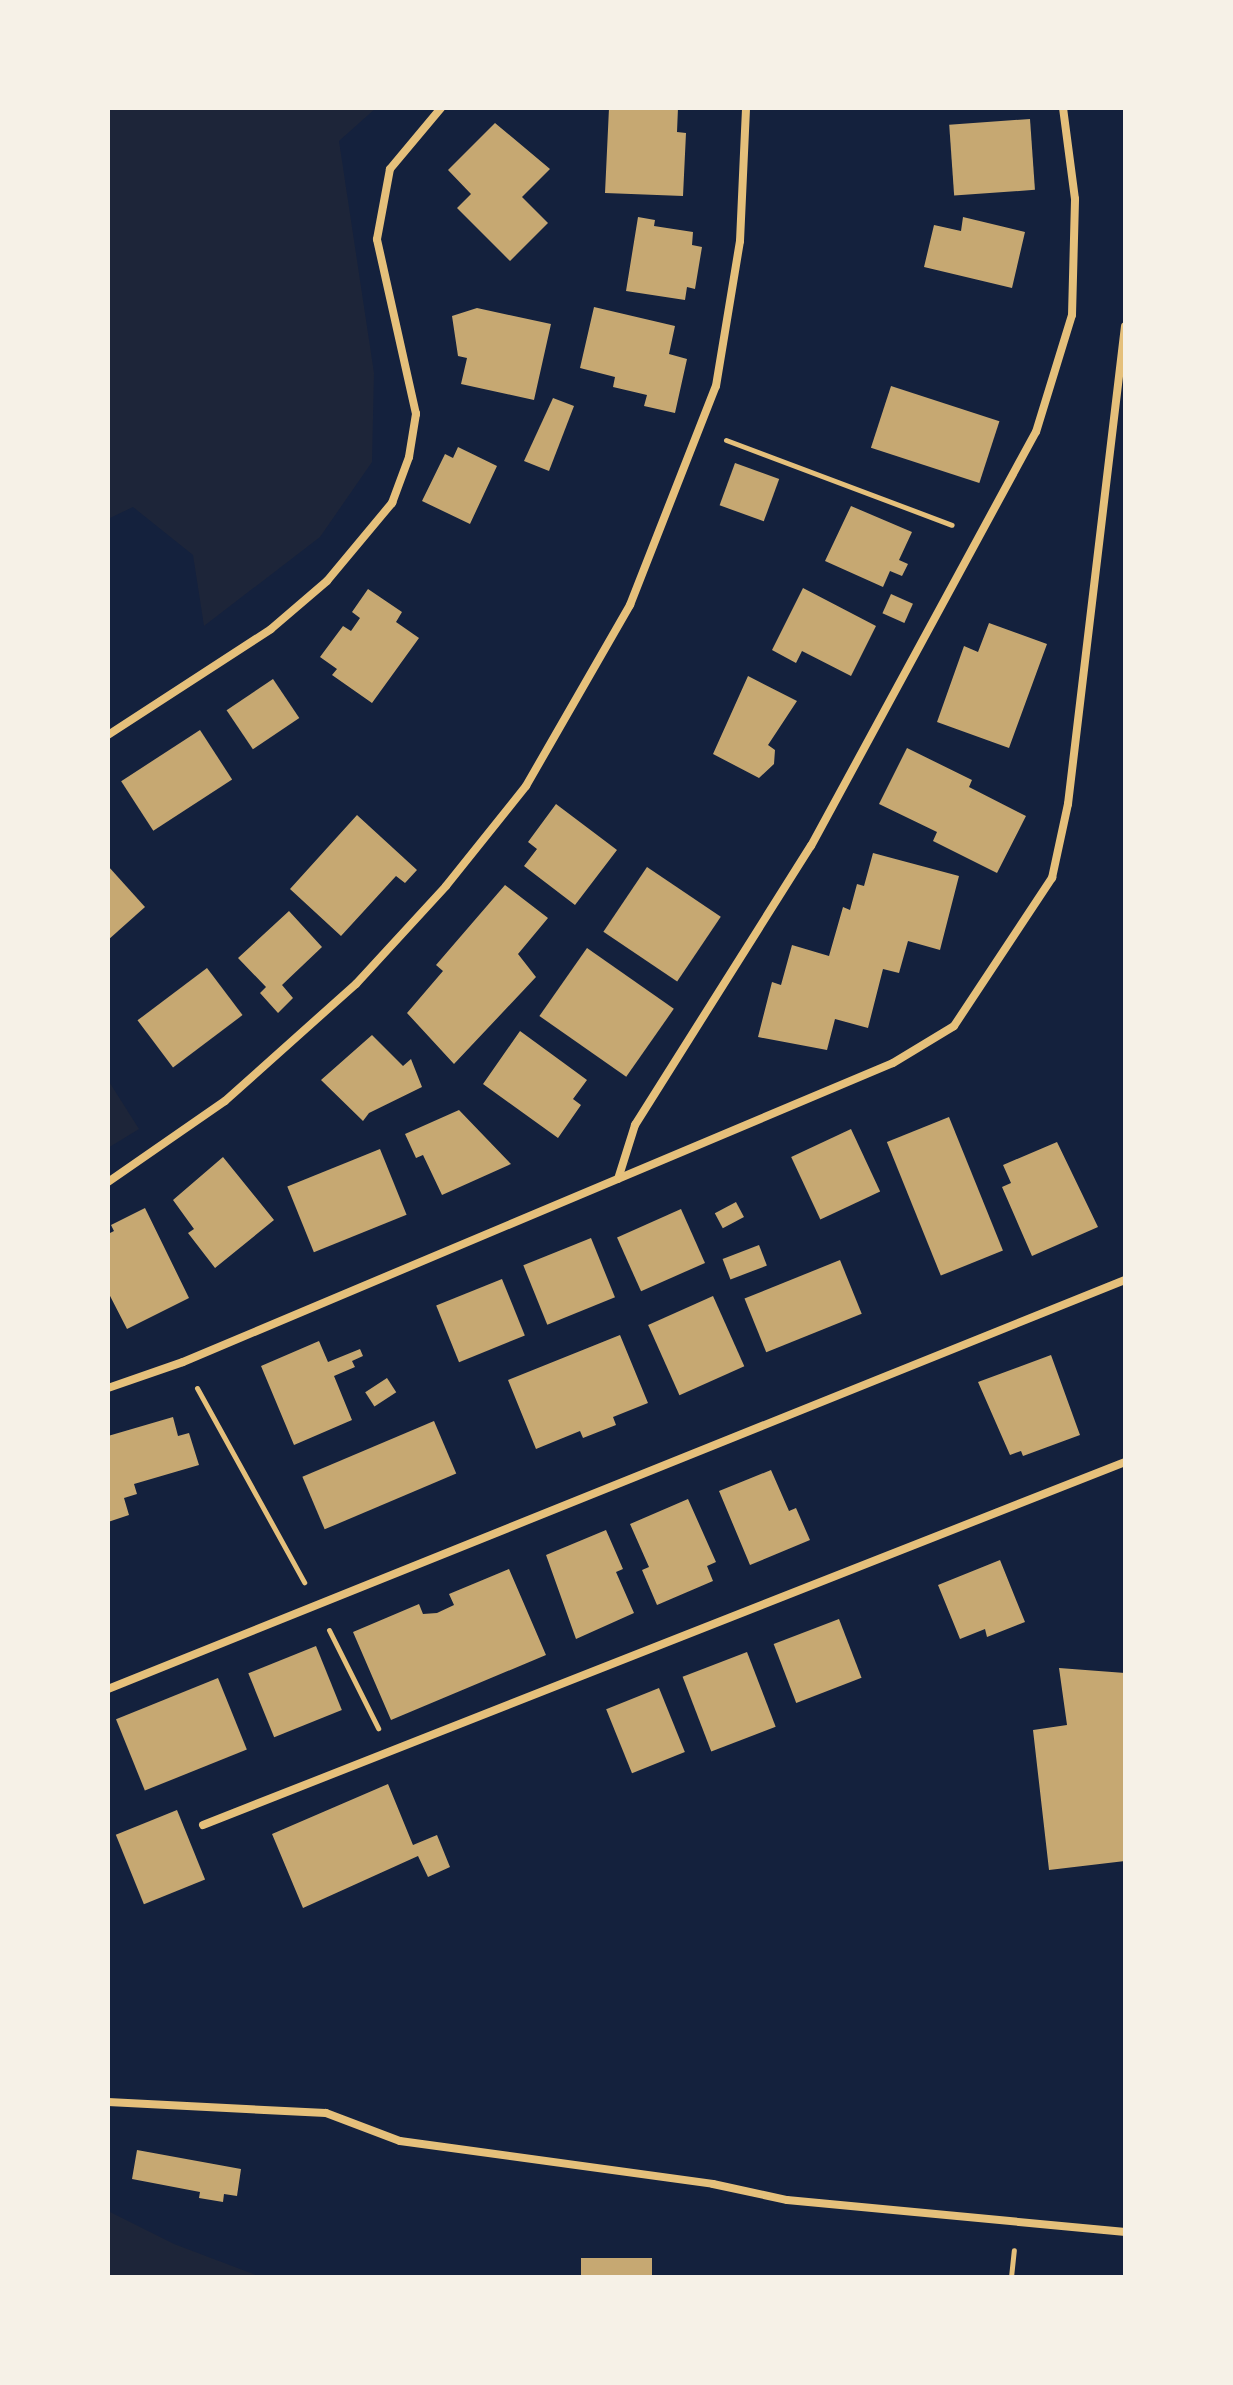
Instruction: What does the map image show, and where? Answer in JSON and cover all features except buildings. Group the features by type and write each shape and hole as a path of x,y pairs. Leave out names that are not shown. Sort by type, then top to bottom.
{"street":[{"path":"108,735 271,629 327,581 392,503 409,457 416,414 377,239 390,169 441,108"},
{"path":"108,1182 225,1101 356,984 446,886 526,786 630,605 716,386 740,241 746,108"},
{"path":"618,1179 635,1125 811,846 1036,432 1072,315 1075,199 1063,108"},
{"path":"108,1388 183,1362 893,1063 954,1026 1052,878 1068,804 1125,326"},
{"path":"108,1689 1125,1280"},
{"path":"203,1825 1125,1462"},
{"path":"108,2102 326,2113 400,2141 713,2184 787,2200 1125,2232"}],"path":[{"path":"698,430 981,536"},
{"path":"183,1362 317,1605 389,1752"}],"shaded area":[{"path":"108,108 376,108 339,141 374,373 372,462 320,537 204,626 193,555 133,507 108,519"},
{"path":"108,1080 139,1129 108,1148"},
{"path":"108,2211 174,2244 261,2277 108,2277"}]}
